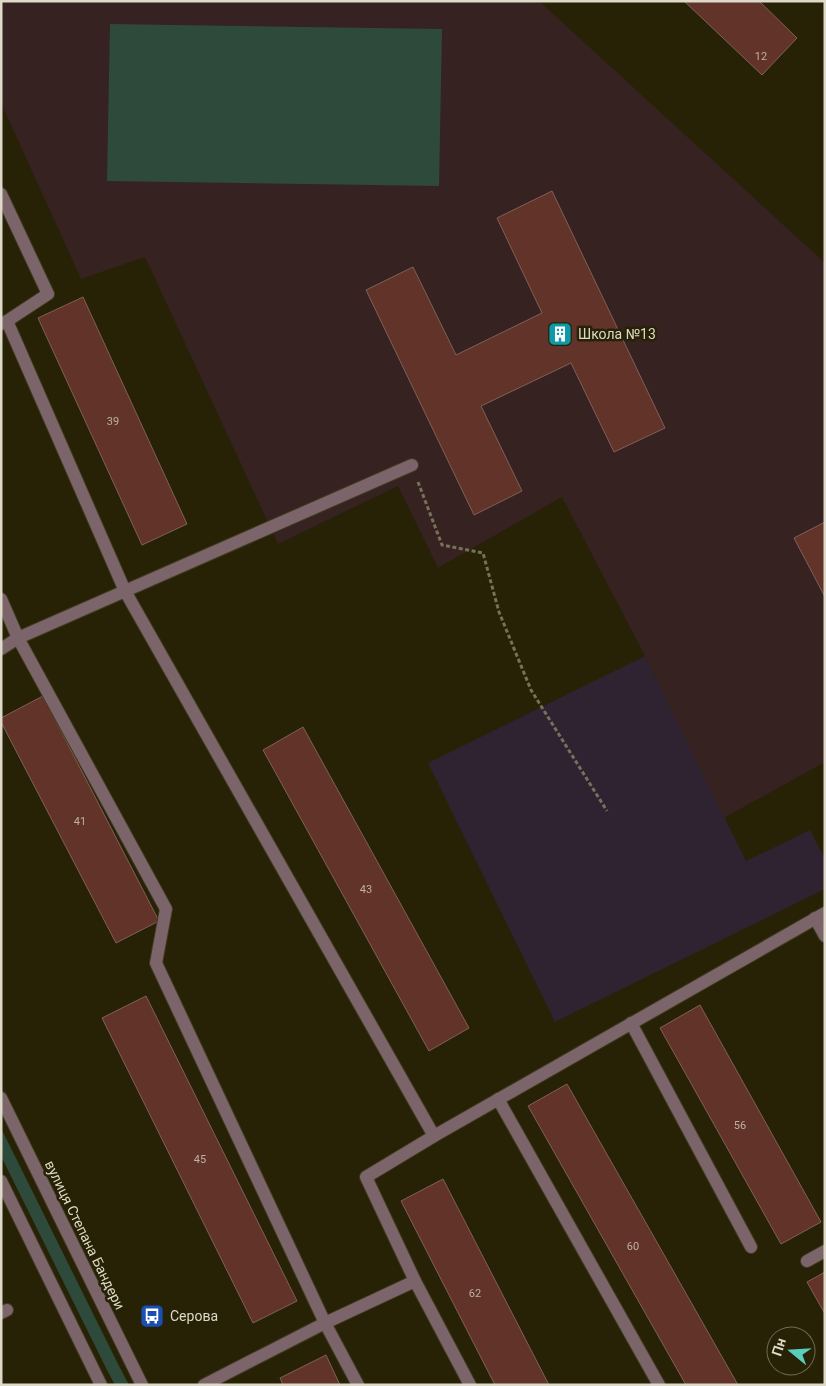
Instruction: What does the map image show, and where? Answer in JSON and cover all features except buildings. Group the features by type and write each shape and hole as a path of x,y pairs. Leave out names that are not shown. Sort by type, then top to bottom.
{"street":[{"path":"1,194 48,294 4,322 126,591 434,1136"},
{"path":"1,649 18,638 412,465"},
{"path":"1,599 18,638 166,909 156,963 325,1323 358,1385"},
{"path":"470,1385 414,1281 366,1177 498,1099 820,915 825,936"},
{"path":"631,1023 751,1247"},
{"name":"вулиця Степана Бандери","path":"1,1098 142,1385"},
{"path":"498,1099 659,1385"},
{"path":"1,1181 101,1385"},
{"path":"807,1261 825,1251"},
{"path":"204,1385 325,1323 414,1281"}],"path":[{"path":"412,465 442,545 483,553 499,612 531,690 607,811"}],"shaded area":[{"path":"1,1 539,1 825,263 825,762 724,818 645,656 562,497 438,568 398,486 278,544 145,257 81,279 1,103"},
{"path":"645,656 746,861 810,830 825,859 825,889 555,1022 428,763"}],"green space":[{"path":"110,24 442,29 439,186 107,181"},
{"path":"1,1128 129,1385 115,1385 107,1370 1,1156"}],"place":[{"name":"Школа №13","path":"560,334"},
{"name":"Серова","path":"152,1316"}]}
